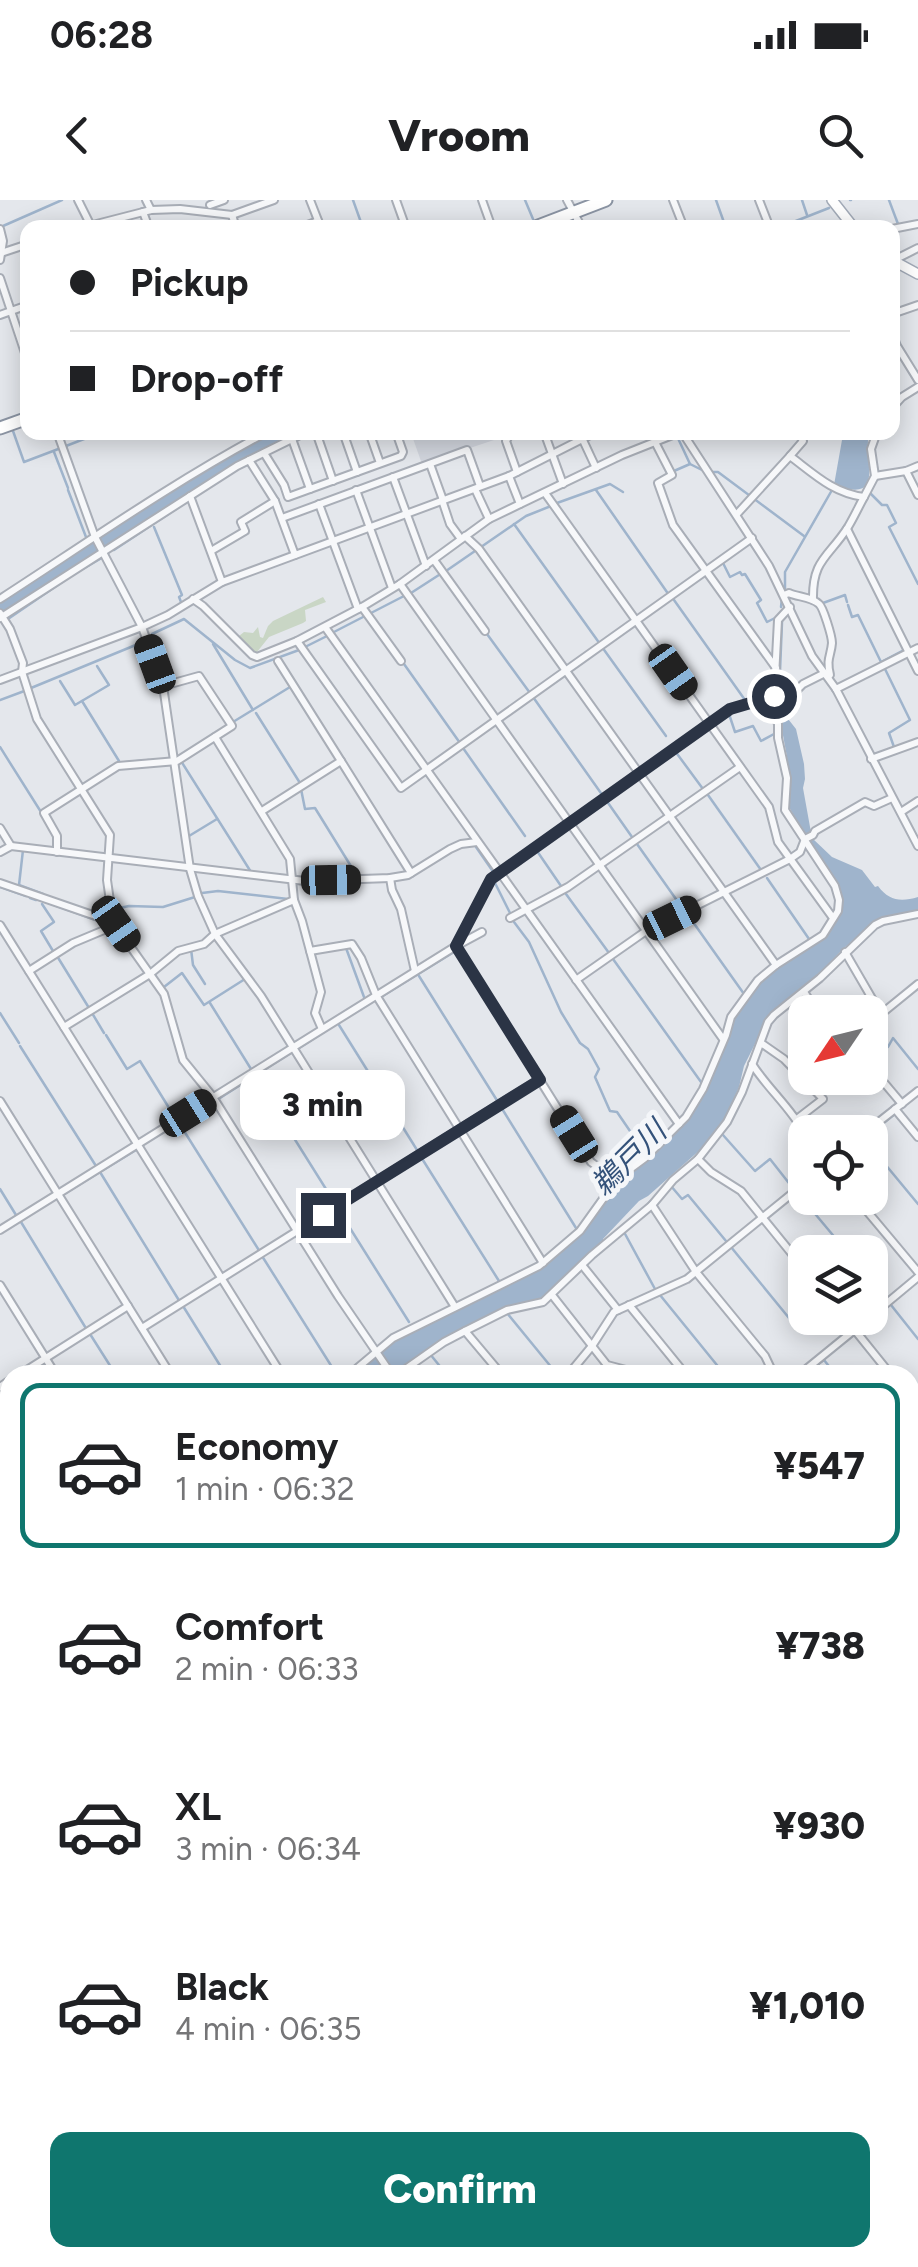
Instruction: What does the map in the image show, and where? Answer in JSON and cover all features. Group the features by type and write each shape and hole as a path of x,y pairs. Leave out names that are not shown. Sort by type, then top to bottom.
{"highway":[{"path":"546,220 570,206 606,200"}],"main road":[{"path":"832,200 848,220"}],"street":[{"path":"146,200 148,220"},
{"path":"209,206 227,215 274,200"},
{"path":"108,220 222,201 230,220"},
{"path":"0,230 1,255"},
{"path":"0,278 20,339"},
{"path":"0,315 20,307"},
{"path":"900,351 918,383 902,397"},
{"path":"60,440 96,538 142,627 163,686 190,868 198,896 216,934 260,996 454,1307"},
{"path":"0,599 253,440"},
{"path":"310,489 292,440 249,460 1,616 23,663 22,672 38,719 109,834 107,880 114,923 165,997 183,1060 213,1097 385,1365"},
{"path":"319,440 334,481"},
{"path":"346,440 357,472"},
{"path":"372,440 380,463"},
{"path":"264,453 288,498 401,456 404,452 399,440"},
{"path":"507,440 520,504"},
{"path":"547,440 564,484"},
{"path":"0,680 142,627 222,582 513,474 578,440"},
{"path":"583,440 596,468"},
{"path":"194,599 255,657 297,641 360,608 489,519 660,440"},
{"path":"684,440 752,538 784,594 812,656 836,689 918,846"},
{"path":"737,514 802,440"},
{"path":"813,600 814,574 828,550 847,530 875,476 874,440"},
{"path":"655,442 672,475 658,483 673,524 776,669"},
{"path":"282,518 466,450 489,519"},
{"path":"790,456 844,494 864,496"},
{"path":"249,460 275,502 295,555"},
{"path":"430,463 450,524 479,550 776,965"},
{"path":"875,476 918,466"},
{"path":"906,471 918,494"},
{"path":"393,477 426,566"},
{"path":"356,490 396,586 724,1040"},
{"path":"545,493 771,810 778,842 834,918"},
{"path":"190,496 222,582"},
{"path":"211,551 244,531 241,522 275,502"},
{"path":"319,504 360,608 401,661"},
{"path":"847,530 918,671"},
{"path":"297,641 401,788 752,538"},
{"path":"434,560 485,631"},
{"path":"456,946 491,879 730,709 794,692 802,684 830,675 828,652 832,643 823,607 813,600 784,594"},
{"path":"360,1365 398,1334 543,1263 580,1230 616,1180 679,1124 704,1089 729,1022 758,980 821,938 834,918 839,905 837,890 785,810 788,778 778,738 775,698 778,620 790,607"},
{"path":"325,627 679,1124"},
{"path":"836,689 918,648"},
{"path":"278,661 411,873"},
{"path":"57,852 57,836 44,813 121,765 175,761 232,726 199,676 163,686"},
{"path":"215,736 288,852 294,900 321,992 315,1016 322,1028"},
{"path":"871,759 918,742"},
{"path":"262,811 341,761"},
{"path":"510,918 568,887 740,767"},
{"path":"576,980 646,931 790,859 815,831 865,802 874,806 892,798"},
{"path":"901,812 918,801"},
{"path":"0,828 11,846"},
{"path":"0,852 11,846 292,880 390,878 411,873 450,849 478,842"},
{"path":"390,878 416,971"},
{"path":"0,884 114,923"},
{"path":"64,1027 150,974 178,951 204,944 216,934 294,900"},
{"path":"409,1365 507,1310 538,1304 552,1295 652,1206 673,1180 698,1159 734,1110 768,1022 875,925 918,914"},
{"path":"29,971 114,923"},
{"path":"0,925 276,1365"},
{"path":"0,1230 482,932"},
{"path":"310,951 352,944 362,958 376,995 543,1263"},
{"path":"456,946 591,1162 616,1180"},
{"path":"845,952 869,995"},
{"path":"888,1008 918,984"},
{"path":"909,991 918,1002"},
{"path":"761,1043 784,1059 822,1099 801,1115"},
{"path":"751,1063 792,1115"},
{"path":"142,1328 540,1080"},
{"path":"888,1115 918,1090"},
{"path":"888,1091 918,1137"},
{"path":"0,1101 165,1365"},
{"path":"698,1159 711,1172 736,1186 788,1249"},
{"path":"578,1365 612,1314 696,1272 788,1197"},
{"path":"652,1206 696,1272 769,1365"},
{"path":"870,1215 918,1274 888,1300"},
{"path":"582,1265 618,1310"},
{"path":"0,1285 50,1365"},
{"path":"552,1295 607,1365"},
{"path":"630,1305 678,1365"},
{"path":"34,1365 128,1306"},
{"path":"465,1331 494,1365"},
{"path":"811,1365 848,1335"},
{"path":"858,1335 884,1365"}],"shaded area":[{"path":"413,440 494,440 422,464"}],"green space":[{"path":"323,597 326,602 305,610 306,621 269,637 257,652 239,641 244,632 253,633 258,627 263,638 273,621"}],"water":[{"path":"258,440 283,440 236,464 0,615 0,602 226,456"},
{"path":"842,440 868,440 867,484 861,489 834,485"},
{"path":"780,698 781,710 796,729 804,764 803,788 812,838 832,857 862,870 875,887 891,897 918,897 918,910 875,922 771,1012 744,1066 726,1117 700,1150 639,1201 547,1295 538,1301 511,1305 439,1341 404,1365 364,1365 394,1340 542,1267 579,1234 620,1179 687,1118 730,1022 765,974 821,939 840,913 840,897 789,807 787,757 773,703"}],"waterway":[{"path":"3,226 62,200"},
{"path":"353,200 360,220"},
{"path":"525,200 533,219"},
{"path":"716,200 723,220"},
{"path":"802,200 807,215"},
{"path":"889,200 896,220"},
{"path":"798,220 829,208"},
{"path":"13,431 24,462 61,448"},
{"path":"66,446 81,440"},
{"path":"679,440 690,464 702,470"},
{"path":"54,452 68,488"},
{"path":"674,471 690,464"},
{"path":"713,472 804,536"},
{"path":"557,503 610,484 623,492"},
{"path":"68,490 86,537"},
{"path":"596,490 669,595"},
{"path":"785,588 785,572 832,490"},
{"path":"870,493 887,505 896,523 889,527 918,584"},
{"path":"114,550 188,501"},
{"path":"481,547 526,516 551,506"},
{"path":"514,524 600,644"},
{"path":"154,527 182,595 181,602"},
{"path":"446,571 475,551"},
{"path":"74,574 100,559"},
{"path":"723,563 730,577 745,574 761,600 757,603 767,622 775,618"},
{"path":"116,571 124,586"},
{"path":"411,593 442,573"},
{"path":"8,619 68,578"},
{"path":"821,602 845,595 847,602"},
{"path":"371,613 404,596"},
{"path":"781,607 782,598"},
{"path":"674,600 745,700"},
{"path":"848,605 852,617 858,615 881,662 904,650"},
{"path":"332,633 365,616"},
{"path":"150,638 184,619 250,668 299,650"},
{"path":"779,696 782,622"},
{"path":"487,634 530,693"},
{"path":"305,647 329,635"},
{"path":"31,688 143,642"},
{"path":"213,644 253,710"},
{"path":"602,647 666,736"},
{"path":"404,664 460,743"},
{"path":"60,681 75,705 109,685 97,666"},
{"path":"885,669 910,720 889,733 894,747"},
{"path":"233,722 290,687"},
{"path":"0,700 27,690"},
{"path":"533,697 603,796"},
{"path":"82,701 119,761"},
{"path":"256,713 300,783"},
{"path":"727,714 735,732 753,726 761,741 774,734"},
{"path":"0,747 41,812"},
{"path":"463,748 525,836"},
{"path":"675,751 703,789"},
{"path":"117,763 149,760"},
{"path":"181,761 251,872"},
{"path":"301,789 305,809 315,808 357,876"},
{"path":"708,795 761,870"},
{"path":"606,800 632,837"},
{"path":"189,836 217,819"},
{"path":"637,844 683,909"},
{"path":"476,847 494,873 491,876"},
{"path":"23,850 19,885 43,894"},
{"path":"537,851 561,886"},
{"path":"767,878 809,939"},
{"path":"494,881 510,913"},
{"path":"0,887 26,896"},
{"path":"202,893 218,891 288,899"},
{"path":"566,894 609,953"},
{"path":"115,909 163,907 195,897"},
{"path":"30,898 36,900"},
{"path":"43,901 107,924"},
{"path":"42,904 54,922 41,931 53,951"},
{"path":"688,915 744,994"},
{"name":"鵜戸川","path":"514,922 529,942 561,1012 599,1069 595,1077 610,1111 617,1112 645,1153"},
{"path":"346,948 364,997"},
{"path":"191,949 193,965 205,984"},
{"path":"381,997 454,952"},
{"path":"57,956 89,1008"},
{"path":"613,959 701,1082"},
{"path":"164,987 182,973 204,1005 243,977"},
{"path":"419,976 498,1102"},
{"path":"210,1003 251,1069"},
{"path":"0,1013 19,1043"},
{"path":"92,1013 104,1033"},
{"path":"339,1025 417,1150"},
{"path":"299,1048 330,1028"},
{"path":"106,1035 127,1069 140,1061 174,1116"},
{"path":"888,1047 893,1038 918,1069"},
{"path":"20,1046 96,1166"},
{"path":"220,1098 292,1052"},
{"path":"255,1076 336,1205"},
{"path":"501,1107 576,1228"},
{"path":"888,1119 896,1113"},
{"path":"142,1145 187,1118"},
{"path":"179,1123 260,1252"},
{"path":"723,1135 755,1171 770,1159 788,1182"},
{"path":"64,1194 136,1150"},
{"path":"421,1157 499,1281"},
{"path":"888,1168 918,1204"},
{"path":"100,1172 180,1302"},
{"path":"671,1186 682,1199 688,1195 726,1241"},
{"path":"0,1189 16,1215"},
{"path":"338,1209 409,1322"},
{"path":"816,1215 833,1235"},
{"path":"21,1222 87,1330"},
{"path":"622,1234 655,1289"},
{"path":"731,1247 788,1317"},
{"path":"262,1256 331,1365"},
{"path":"660,1295 717,1365"},
{"path":"891,1305 918,1339"},
{"path":"183,1306 220,1365"},
{"path":"507,1313 550,1365"},
{"path":"90,1334 110,1365"},
{"path":"430,1354 439,1365"},
{"path":"817,1365 824,1360 828,1365"}],"route":[{"path":"323,1215 540,1080 456,946 491,879 730,709 774,696"}]}
